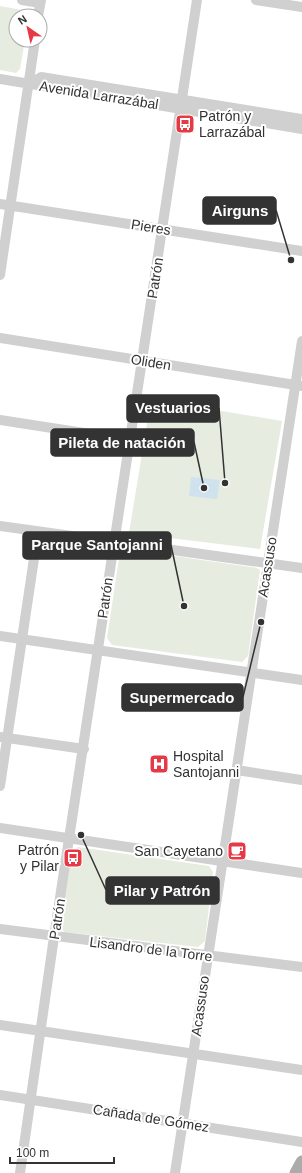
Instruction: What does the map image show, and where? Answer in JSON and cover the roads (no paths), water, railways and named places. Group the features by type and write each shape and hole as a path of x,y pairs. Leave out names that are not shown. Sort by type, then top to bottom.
{"main road":[{"path":"296,1173 302,1162"}],"street":[{"path":"22,0 41,2"},
{"name":"Patrón","path":"20,1173 54,937 84,749 129,440 197,0"},
{"path":"256,0 302,7"},
{"path":"0,275 34,48"},
{"name":"Avenida Larrazábal","path":"0,79 302,119"},
{"name":"Avenida Larrazábal","path":"181,104 302,128"},
{"name":"Pieres","path":"0,204 302,251"},
{"name":"Oliden","path":"0,338 299,385"},
{"name":"Acassuso","path":"174,1173 267,564 299,385 302,341"},
{"path":"0,420 129,440"},
{"path":"0,526 302,568"},
{"path":"0,786 3,737 21,639 38,532"},
{"path":"0,636 302,680"},
{"path":"3,737 84,749"},
{"path":"236,770 302,780"},
{"path":"0,828 302,873"},
{"name":"Lisandro de la Torre","path":"0,929 302,967"},
{"path":"0,1025 302,1070"},
{"name":"Cañada de Gómez","path":"0,1095 302,1142"}],"water":[{"path":"191,477 220,480 217,499 189,496"}],"place":[{"name":"Patrón y Larrazábal","path":"185,124"},
{"name":"Airguns","path":"291,260"},
{"name":"Vestuarios","path":"225,483"},
{"name":"Pileta de natación","path":"204,488"},
{"name":"Parque Santojanni","path":"184,606"},
{"name":"Supermercado","path":"261,622"},
{"name":"Hospital Santojanni","path":"159,764"},
{"name":"Pilar y Patrón","path":"81,835"},
{"name":"San Cayetano","path":"237,851"},
{"name":"Patrón y Pilar","path":"73,858"}]}
